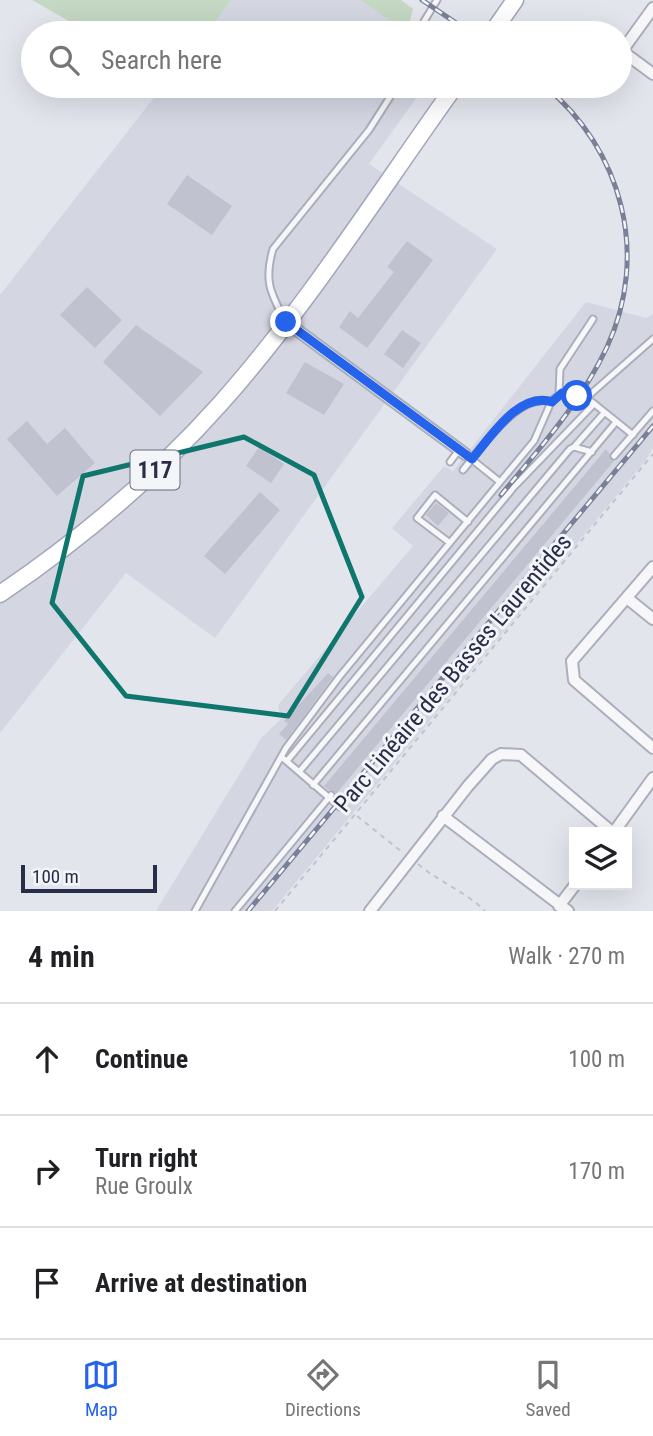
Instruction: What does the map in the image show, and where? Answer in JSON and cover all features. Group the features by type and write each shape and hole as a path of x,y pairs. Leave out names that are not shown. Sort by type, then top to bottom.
{"main road":[{"path":"501,21 515,0"},
{"name":"117","path":"0,594 85,531 172,454 223,401 286,322 446,98"}],"street":[{"path":"632,37 653,8"},
{"path":"632,58 653,74"},
{"path":"286,322 465,454"},
{"path":"653,567 572,662 571,670 574,680 653,748"},
{"path":"627,598 653,620"},
{"path":"370,911 407,855 492,759 511,752 521,755 607,827"},
{"path":"617,827 653,778"},
{"path":"443,816 564,909 573,890"}],"lane":[{"path":"424,21 437,0"},
{"path":"286,322 269,289 273,249 369,130 389,98"},
{"path":"195,911 284,759 340,676 541,431 552,402 559,394 560,369 593,319"},
{"path":"585,399 653,339"},
{"path":"559,394 572,393 585,399 633,435"},
{"path":"450,462 465,454 524,405 539,399 552,402"},
{"path":"284,759 514,487 594,404"},
{"path":"614,456 653,411"},
{"path":"299,772 604,413"},
{"path":"313,785 616,422"},
{"path":"574,447 592,452"},
{"path":"463,470 465,454"},
{"path":"465,454 500,482"},
{"path":"450,543 417,518 435,495 468,522"},
{"path":"284,759 340,807"},
{"path":"236,911 330,797"}],"path":[{"name":"Parc Linéaire des Basses Laurentides","path":"275,911 653,454"},
{"path":"356,815 450,888 464,893 485,911"}],"highlighted area":[{"path":"244,437 314,475 362,597 288,716 126,696 52,603 83,476"}],"shaded area":[{"path":"229,0 367,0 398,21 212,21"},
{"path":"154,98 416,98 369,164 497,249 215,638 126,573 0,733 0,295"},
{"path":"586,302 646,318 653,314 653,448 646,460 272,911 156,911 262,737 281,719 278,705 413,546 392,528 444,466 453,471"}],"green space":[{"path":"32,0 231,0 216,21 69,21"},
{"path":"361,0 401,0 413,9 410,21 390,21"}],"building":[{"path":"187,175 232,206 212,235 167,204"},
{"path":"407,241 433,260 367,348 339,327 350,311 358,318 394,272 387,267"},
{"path":"87,287 122,320 95,348 60,315"},
{"path":"136,325 203,372 160,416 103,362"},
{"path":"402,330 421,343 403,368 384,354"},
{"path":"305,362 344,384 324,415 286,393"},
{"path":"27,421 47,444 65,428 95,463 57,496 7,439"},
{"path":"259,447 284,464 271,483 246,466"},
{"path":"606,449 614,461 336,794 324,786"},
{"path":"260,492 280,510 225,574 204,556"},
{"path":"436,503 449,513 438,526 426,515"},
{"path":"328,673 333,677 286,740 279,734 288,724 284,721"}],"railway":[{"path":"422,0 453,21"},
{"path":"501,495 559,424 597,367 620,312 626,276 627,240 621,206 610,172 593,141 572,112 557,98"},
{"path":"248,911 653,426"}],"route":[{"path":"286,322 472,459 494,433 524,405 539,399 552,402 555,396 562,393 577,396"}]}
